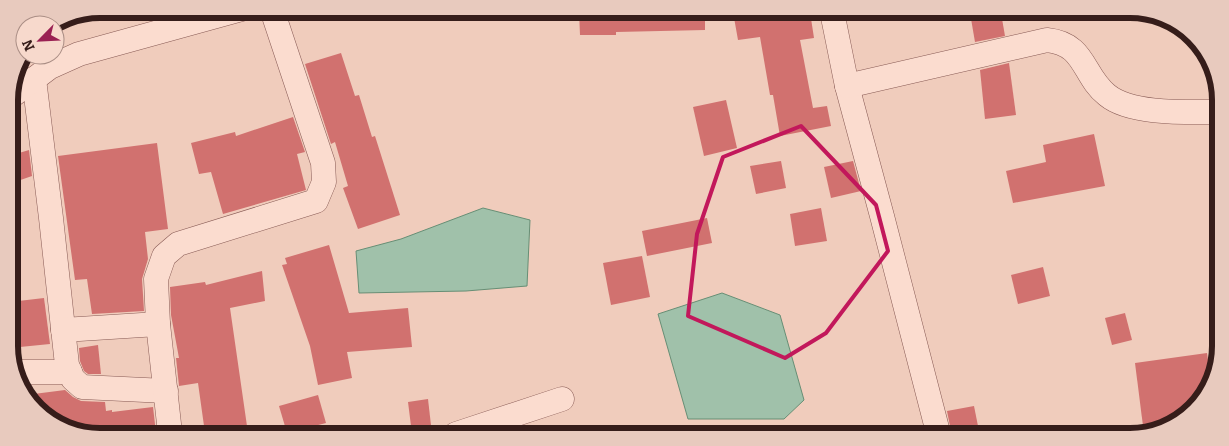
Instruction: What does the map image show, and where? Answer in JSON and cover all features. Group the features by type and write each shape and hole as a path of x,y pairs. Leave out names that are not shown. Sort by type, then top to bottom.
{"street":[{"path":"18,91 50,66 79,54 194,18"},
{"path":"170,428 158,324 156,280 164,256 178,244 316,201 324,182 323,163 275,18"},
{"path":"833,18 847,86 937,428"},
{"path":"847,86 1047,40 1060,42 1072,48 1084,63 1096,84 1107,96 1128,106 1168,112 1212,112"},
{"path":"34,79 67,365 72,379 82,387 166,391"},
{"path":"63,330 158,324"},
{"path":"22,372 70,372"},
{"path":"490,428 562,399"}],"highlighted area":[{"path":"801,126 876,205 888,251 826,333 785,358 688,316 697,234 723,157"}],"shaded area":[{"path":"483,208 530,220 527,286 466,291 359,293 356,251 401,239"},
{"path":"722,293 780,315 804,400 784,419 688,419 658,314"}],"building":[{"path":"579,18 705,18 705,30 616,32 616,35 580,35"},
{"path":"734,18 811,18 814,38 800,40 813,108 827,106 831,126 780,136 773,95 770,95 760,37 738,40"},
{"path":"971,18 1002,18 1005,36 975,42"},
{"path":"341,53 355,96 359,95 372,137 375,136 400,215 358,229 343,188 348,186 335,142 331,144 305,64"},
{"path":"1009,63 1016,115 985,119 980,70"},
{"path":"726,100 737,148 704,156 693,107"},
{"path":"293,117 305,152 297,154 306,190 223,214 211,172 199,174 191,143 235,132 236,136"},
{"path":"1094,134 1105,186 1013,203 1006,171 1046,162 1043,145"},
{"path":"157,143 168,229 145,232 148,259 142,279 144,311 92,314 87,279 75,280 58,156"},
{"path":"29,150 32,176 18,181 18,153"},
{"path":"781,161 786,188 756,194 750,166"},
{"path":"853,161 861,191 831,198 824,167"},
{"path":"821,208 827,241 795,246 790,214"},
{"path":"707,218 712,243 647,256 642,231"},
{"path":"329,245 349,313 408,308 412,347 347,352 352,378 318,385 310,346 282,265 287,264 285,258"},
{"path":"642,256 650,297 611,305 603,263"},
{"path":"1043,267 1050,296 1018,304 1011,275"},
{"path":"262,271 265,301 230,308 247,428 204,428 198,383 179,386 176,358 179,358 171,315 170,287 205,282 206,285"},
{"path":"44,298 50,344 18,347 18,301"},
{"path":"1125,313 1132,340 1112,345 1105,318"},
{"path":"98,345 101,374 88,374 84,371 80,361 79,348"},
{"path":"1207,353 1209,366 1203,383 1195,396 1179,412 1161,422 1143,427 1135,363"},
{"path":"65,390 81,401 105,402 106,411 112,410 112,412 153,407 155,428 89,428 73,424 54,415 33,394"},
{"path":"318,395 326,423 306,428 286,428 279,406"},
{"path":"428,399 431,428 411,428 408,402"},
{"path":"974,406 978,428 950,428 947,411"}]}
